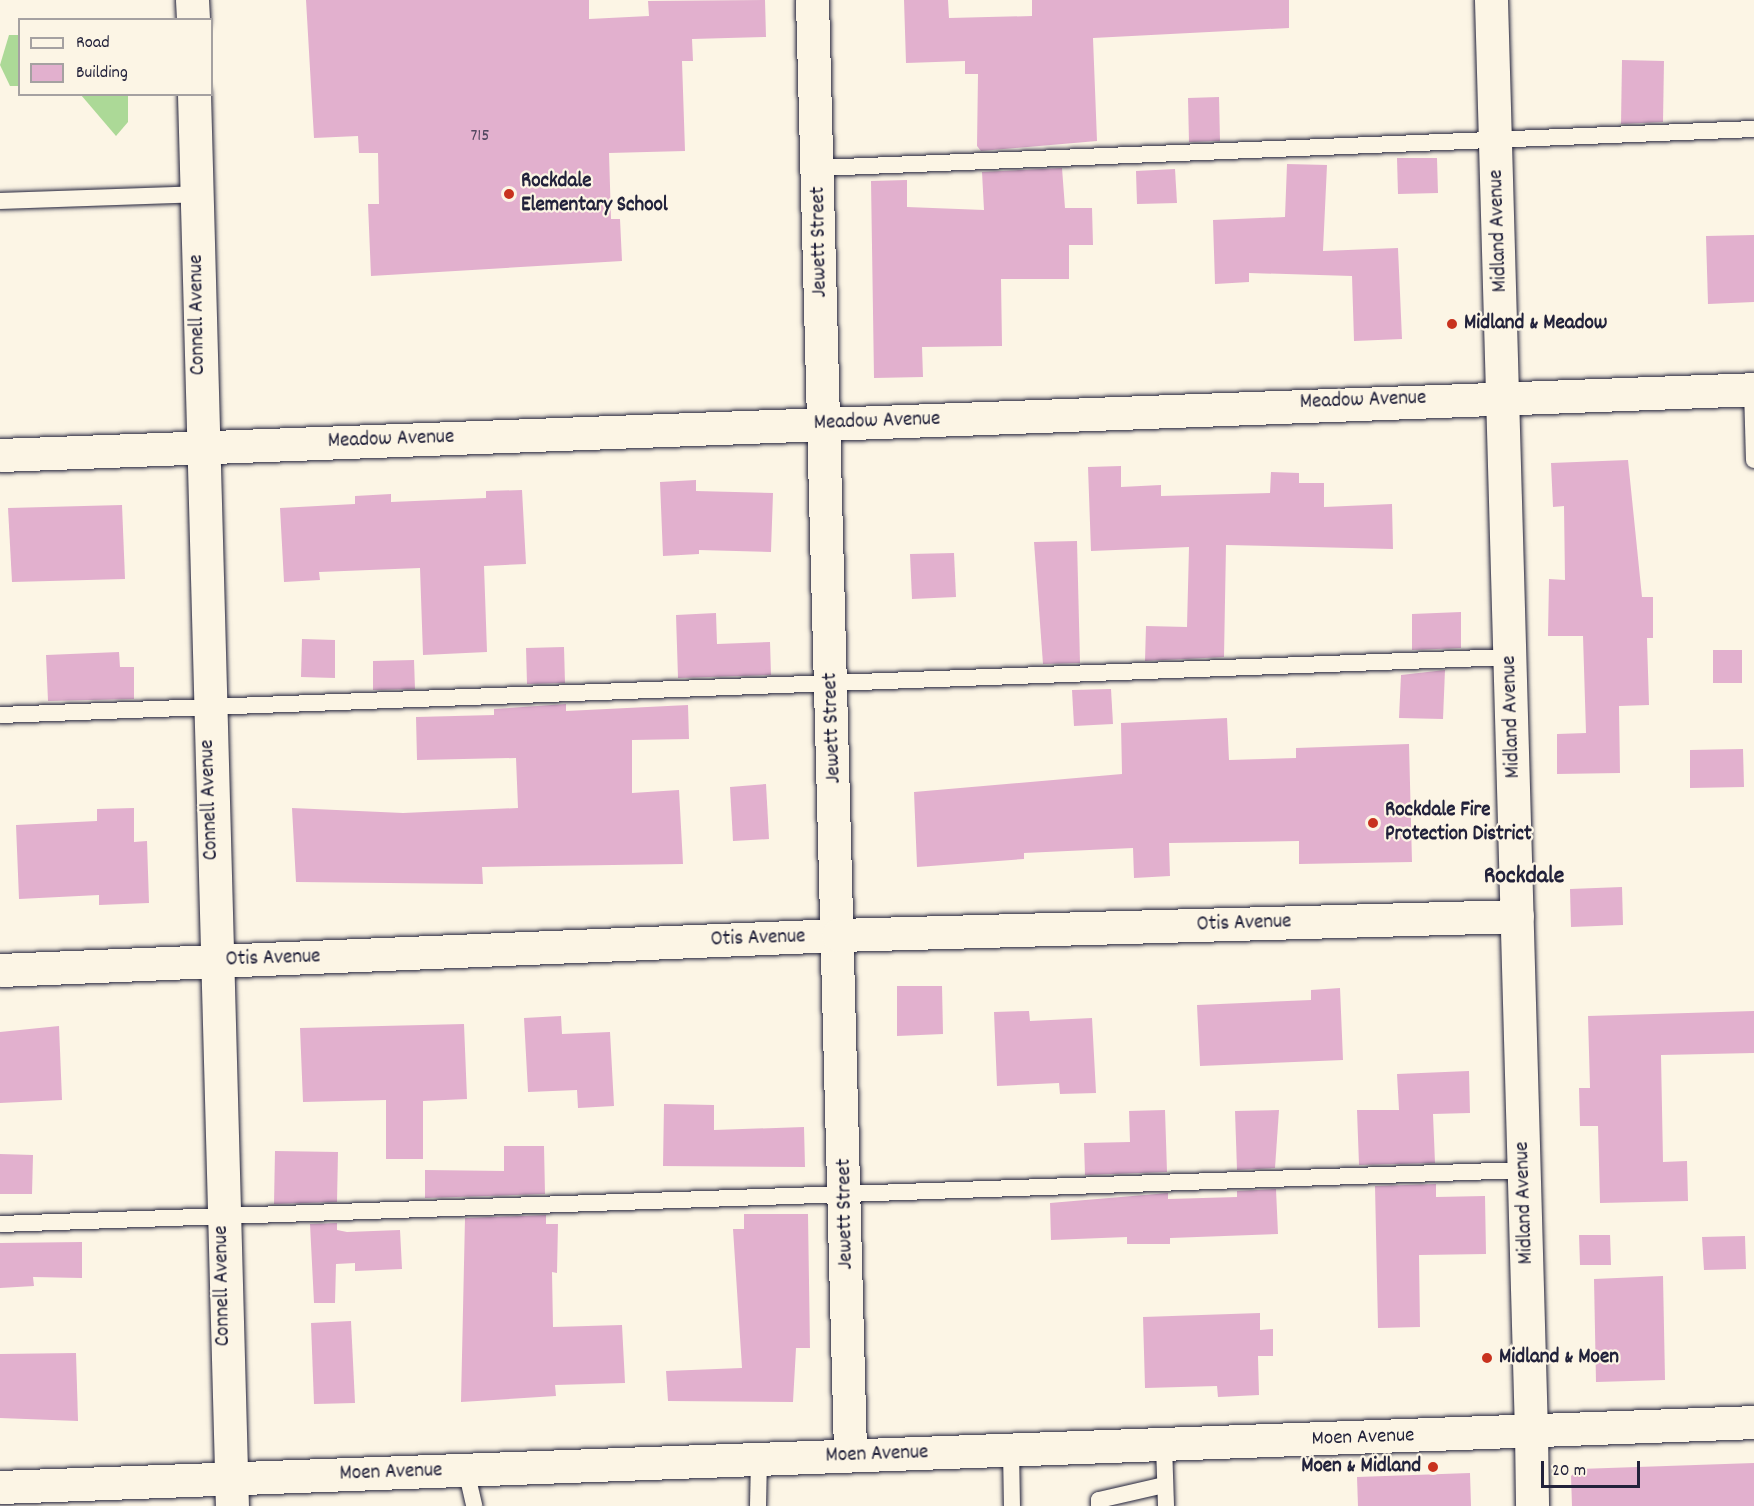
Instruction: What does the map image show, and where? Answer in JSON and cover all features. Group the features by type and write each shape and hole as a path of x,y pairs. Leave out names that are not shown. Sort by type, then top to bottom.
{"street":[{"path":"192,0 192,18"},
{"name":"Jewett Street","path":"812,0 819,168 822,424 832,683 850,1456"},
{"name":"Midland Avenue","path":"1491,0 1532,1506"},
{"name":"Connell Avenue","path":"194,96 207,707 230,1493"},
{"name":"Meadow Avenue","path":"0,455 822,424 1503,395 1753,389"},
{"name":"Otis Avenue","path":"0,970 838,935 1517,916"},
{"name":"Moen Avenue","path":"0,1487 230,1493 466,1470 1754,1422"}],"lane":[{"path":"819,168 1754,129"},
{"path":"0,201 196,194"},
{"path":"1753,389 1754,460"},
{"path":"0,715 1510,657"},
{"path":"0,1224 222,1217 845,1190 1524,1170"},
{"path":"1164,1445 1166,1506"},
{"path":"1011,1450 1012,1506"},
{"path":"758,1506 759,1460"},
{"path":"466,1470 474,1506"},
{"path":"1099,1506 1099,1500 1164,1485"}],"green space":[{"path":"9,35 18,35 18,86 10,86 0,65"},
{"path":"82,96 128,96 128,122 116,136"}],"building":[{"name":"Rockdale Elementary School","path":"306,0 589,0 589,19 649,16 648,1 765,0 766,37 692,39 693,61 682,61 685,151 609,153 611,219 620,219 622,261 371,276 368,204 379,204 378,153 359,153 358,136 314,138"},
{"path":"904,0 948,0 949,18 1032,16 1032,0 1289,0 1289,28 1093,38 1097,141 981,151 977,146 978,74 965,74 965,61 906,63"},
{"path":"1622,60 1664,61 1663,122 1621,124"},
{"path":"1219,97 1220,141 1189,142 1188,98"},
{"path":"1397,158 1437,158 1438,193 1398,194"},
{"path":"1287,164 1327,165 1323,251 1398,248 1402,339 1354,341 1352,276 1249,273 1249,282 1215,284 1213,220 1285,217"},
{"path":"1062,168 1065,208 1092,208 1093,245 1069,245 1069,279 1001,279 1002,346 922,347 923,377 874,378 871,181 907,180 907,207 984,210 982,172"},
{"path":"1175,169 1177,203 1137,204 1136,171"},
{"path":"1754,235 1754,302 1708,304 1706,236"},
{"path":"1628,460 1642,597 1653,597 1653,638 1647,638 1649,705 1619,706 1620,773 1557,774 1557,734 1586,733 1583,636 1548,636 1549,579 1565,580 1564,506 1553,507 1551,463"},
{"path":"1121,466 1121,487 1161,485 1161,496 1270,493 1271,472 1299,473 1299,483 1324,483 1324,507 1392,504 1393,549 1226,545 1224,657 1145,661 1146,626 1187,627 1189,547 1091,551 1088,467"},
{"path":"696,480 696,491 773,493 771,552 699,550 699,554 663,556 660,482"},
{"path":"522,490 526,564 484,566 487,652 423,655 420,568 319,572 320,580 284,582 280,508 355,504 355,496 391,494 391,502 486,498 486,491"},
{"path":"122,505 125,579 12,582 8,508"},
{"path":"1077,541 1080,663 1043,664 1034,542"},
{"path":"954,553 956,597 912,599 910,554"},
{"path":"1461,612 1461,648 1412,650 1412,614"},
{"path":"716,613 717,644 770,642 771,675 678,678 676,615"},
{"path":"302,639 335,640 335,678 301,677"},
{"path":"564,647 565,683 527,684 526,648"},
{"path":"1713,650 1742,650 1742,683 1713,683"},
{"path":"119,652 120,667 134,667 134,699 48,701 46,655"},
{"path":"414,660 415,689 373,690 373,661"},
{"path":"1445,670 1443,719 1399,718 1401,675"},
{"path":"1111,689 1113,724 1074,726 1072,690"},
{"path":"566,704 566,711 688,705 689,739 632,740 632,793 679,790 683,864 482,867 483,884 296,882 292,808 403,813 518,808 516,758 417,760 416,717 494,715 494,709"},
{"path":"1227,718 1229,760 1296,758 1296,748 1409,744 1412,862 1299,864 1299,841 1169,843 1170,876 1134,878 1133,848 1024,853 1024,859 917,867 914,792 1122,774 1121,723"},
{"path":"1743,749 1744,787 1690,788 1690,750"},
{"path":"766,784 769,839 733,841 730,787"},
{"path":"134,808 134,842 147,841 149,903 99,905 99,895 19,899 16,825 97,821 97,809"},
{"path":"1622,887 1623,925 1571,927 1570,889"},
{"path":"897,986 942,986 943,1034 897,1036"},
{"path":"1340,988 1343,1060 1200,1066 1197,1005 1311,1000 1311,990"},
{"path":"1029,1011 1030,1021 1092,1018 1096,1093 1060,1094 1059,1083 997,1086 994,1012"},
{"path":"1754,1011 1754,1053 1661,1055 1663,1162 1687,1161 1688,1201 1600,1203 1598,1126 1580,1126 1579,1088 1590,1088 1588,1016"},
{"path":"561,1016 562,1034 610,1032 614,1106 578,1108 577,1090 528,1092 524,1018"},
{"path":"464,1024 467,1099 423,1101 423,1159 386,1159 386,1100 303,1102 300,1028"},
{"path":"59,1026 62,1100 0,1103 0,1032"},
{"path":"1469,1071 1470,1113 1433,1114 1435,1163 1359,1165 1357,1110 1399,1110 1397,1074"},
{"path":"664,1104 714,1105 714,1130 804,1127 805,1167 663,1166"},
{"path":"1165,1110 1167,1172 1085,1175 1084,1143 1130,1142 1129,1111"},
{"path":"1279,1110 1275,1168 1237,1170 1235,1111"},
{"path":"504,1146 544,1146 545,1194 425,1198 425,1170 504,1171"},
{"path":"275,1151 338,1152 337,1202 274,1204"},
{"path":"0,1154 33,1155 32,1194 0,1194"},
{"path":"1436,1184 1436,1197 1485,1196 1486,1254 1419,1255 1420,1327 1378,1328 1375,1186"},
{"path":"1276,1189 1278,1234 1170,1238 1170,1244 1127,1244 1127,1237 1051,1240 1050,1203 1168,1193 1168,1199 1237,1197 1237,1191"},
{"path":"744,1214 808,1214 810,1348 796,1348 793,1402 668,1401 666,1371 742,1368 733,1229 744,1229"},
{"path":"546,1215 546,1224 558,1224 557,1273 552,1272 553,1327 622,1325 625,1383 555,1385 556,1396 461,1402 465,1218"},
{"path":"337,1223 337,1230 347,1232 400,1230 402,1269 355,1271 355,1263 336,1264 335,1303 314,1303 310,1224"},
{"path":"1579,1235 1610,1235 1611,1265 1580,1265"},
{"path":"1745,1236 1746,1269 1704,1270 1702,1237"},
{"path":"82,1242 82,1278 33,1277 34,1286 0,1288 0,1243"},
{"path":"1663,1276 1665,1380 1596,1382 1594,1279"},
{"path":"1260,1313 1260,1330 1273,1329 1273,1356 1258,1356 1259,1395 1218,1397 1217,1386 1145,1388 1143,1317"},
{"path":"351,1321 355,1403 314,1404 311,1323"},
{"path":"76,1353 78,1421 0,1418 0,1354"},
{"path":"1754,1463 1754,1506 1572,1506 1571,1476 1579,1469"},
{"path":"1470,1473 1471,1506 1358,1506 1357,1477"}],"place":[{"name":"Rockdale Elementary School","path":"509,194"},
{"name":"Midland & Meadow","path":"1452,324"},
{"name":"Rockdale Fire Protection District","path":"1373,823"},
{"name":"Midland & Moen","path":"1487,1358"},
{"name":"Moen & Midland","path":"1433,1467"}],"district":[{"name":"Rockdale","path":"1524,878"}]}
